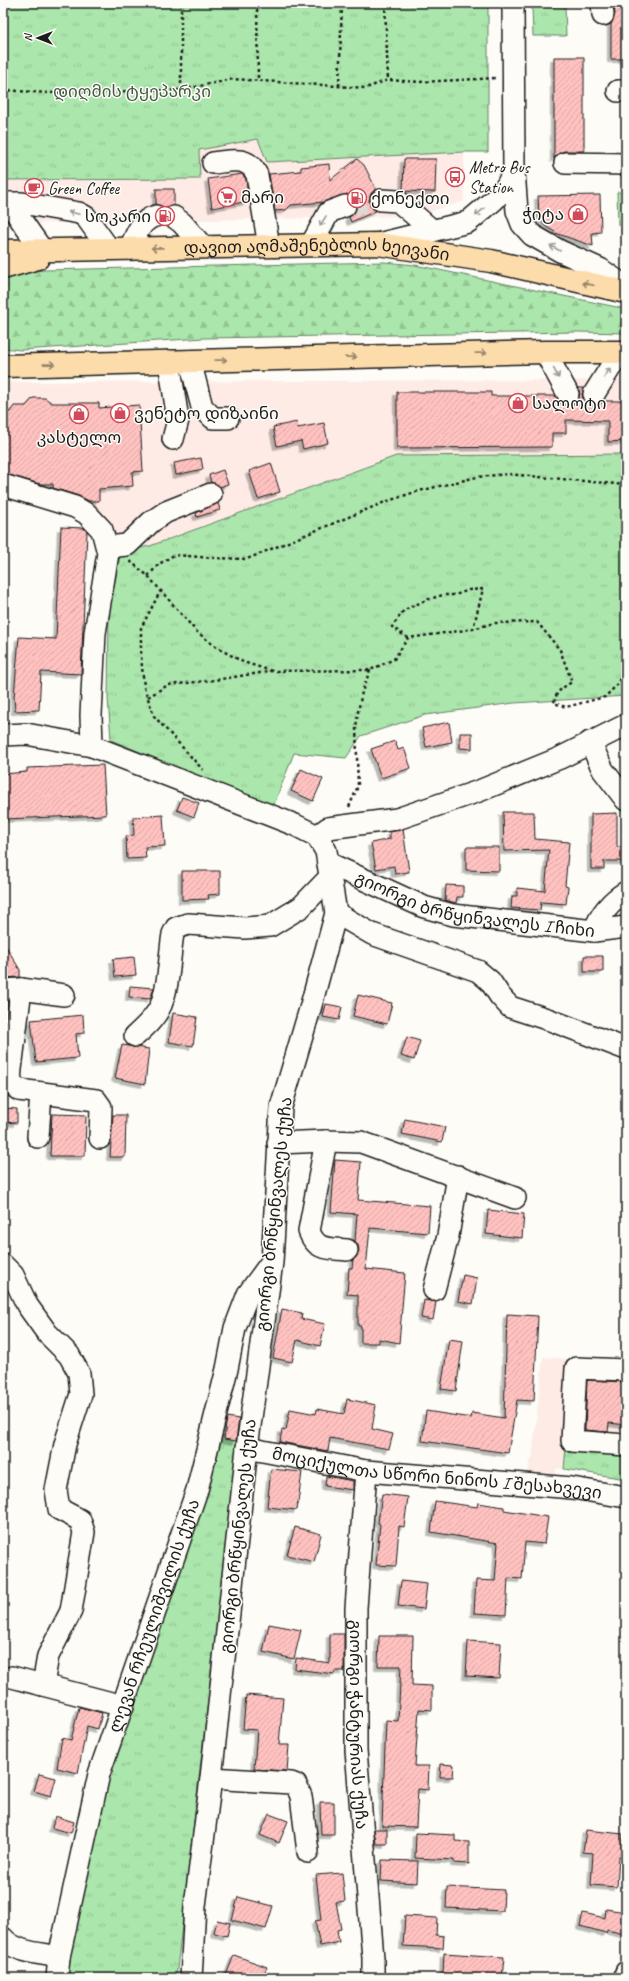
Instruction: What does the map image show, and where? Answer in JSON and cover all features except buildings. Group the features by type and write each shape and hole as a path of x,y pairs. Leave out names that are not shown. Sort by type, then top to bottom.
{"highway":[{"name":"დავით აღმაშენებლის ხეივანი","path":"3,251 378,244 491,261 626,292"},
{"path":"3,268 64,251"},
{"path":"5,365 545,352 623,352"}],"street":[{"path":"513,3 514,171 517,211 522,224 532,235 560,251 600,269 626,287"},
{"path":"213,163 235,160 246,162 253,166 257,175 270,246"},
{"path":"565,163 626,164"},
{"path":"378,244 468,222 494,200 506,187 514,171"},
{"path":"381,200 398,201 433,231"},
{"path":"6,203 22,203 79,213 119,249 150,218 165,217 182,223 203,247"},
{"path":"6,203 42,250"},
{"path":"311,245 329,212 345,206"},
{"path":"545,352 568,394"},
{"path":"594,394 623,352"},
{"path":"180,361 202,407 213,418 228,418"},
{"path":"173,439 178,420 180,361"},
{"path":"3,485 51,498 81,510 87,514 102,530 108,553 95,633 91,715 92,746"},
{"path":"107,548 127,545 151,522 166,512 211,494"},
{"path":"5,740 26,734 92,746 295,825 317,836 328,828 397,819 446,802 560,758 626,725"},
{"path":"590,742 603,770 626,800"},
{"name":"გიორგი ბრწყინვალეს ქუჩა","path":"191,1978 195,1906 248,1448 272,1262 281,1107 336,913 326,851 317,836"},
{"path":"135,1036 151,1021 161,1006 167,986 173,934 176,928 188,924 245,928 270,926 301,907 329,870"},
{"name":"გიორგი ბრწყინვალეს I ჩიხი","path":"329,870 424,907 453,915 594,931 626,927"},
{"path":"594,931 606,909 617,898 626,892"},
{"path":"336,913 372,934 478,972 490,980 500,996 510,1007 550,1020 626,1049"},
{"path":"64,995 12,989 10,1080 13,1086 19,1090 96,1100 101,1107 100,1138"},
{"path":"38,1137 41,1093"},
{"path":"326,1141 309,1231 312,1241 320,1246 347,1250"},
{"path":"278,1143 326,1141 361,1142 515,1198"},
{"path":"434,1290 448,1236 458,1176"},
{"name":"ლევან რჩეულიშვილის ქუჩა","path":"57,1978 59,1957 99,1774 196,1490 227,1369 235,1328 248,1294 272,1262"},
{"path":"3,1265 13,1275 27,1305 47,1333 69,1355 79,1373 81,1394 65,1444 56,1490 59,1509 80,1520 84,1532 71,1611 48,1656 43,1685"},
{"path":"626,1370 576,1368 572,1441 626,1445"},
{"name":"მოციქულთა სწორი ნინოს I შესახვევი","path":"248,1448 366,1471 572,1488 626,1497"},
{"name":"გიორგი ჭანტურიას ქუჩა","path":"366,1471 356,1608 356,1750 374,1958 373,1978"},
{"path":"12,1677 123,1706"},
{"path":"211,1778 291,1783 296,1785 300,1796 308,1852"},
{"path":"3,1938 8,1944 27,1952 59,1957"},
{"path":"625,1978 626,1972"}],"path":[{"path":"101,3 122,3"},
{"path":"181,3 181,90"},
{"path":"258,3 258,81"},
{"path":"339,86 342,3"},
{"path":"385,3 388,80"},
{"path":"3,90 48,93 181,90 233,79 366,88 388,80 420,82 458,79 481,80 513,76"},
{"path":"148,576 159,564 174,555 247,559 400,497 477,477 508,474 626,486"},
{"path":"107,548 126,559 148,576 162,590 196,631 216,647 243,662 272,671"},
{"path":"473,629 483,589 469,590 455,595 443,595 404,610 392,627 408,638 473,629 494,623 537,622 560,650 572,682 556,694 554,703 566,706 605,697 618,684 623,668 626,669"},
{"path":"162,590 141,628 141,656 144,687 154,716 206,773"},
{"path":"148,697 168,685 215,680 272,671 370,670 394,659 408,638"},
{"path":"343,826 358,786 356,727 362,692 370,670"}],"shaded area":[{"path":"258,139 268,162 464,152 464,201 415,216 3,224 3,180 199,179 198,150"},
{"path":"626,380 626,454 396,456 150,546 121,552 106,520 3,482 3,382"},
{"path":"543,1357 626,1362 626,1479 557,1468 554,1479 532,1476 528,1471 530,1460 532,1460"}],"green space":[{"name":"დიღმის ტყეპარკი","path":"3,3 488,3 488,152 267,162 258,139 199,150 200,179 3,180"},
{"path":"565,6 566,36 533,36 532,7"},
{"path":"617,192 626,192 626,225 618,225"},
{"path":"384,262 415,265 626,309 626,333 578,332 204,338 21,350 3,348 3,271"},
{"path":"626,454 626,696 514,703 425,715 361,736 346,758 294,753 273,807 111,740 108,698 109,609 121,552 150,546 396,456"},
{"path":"221,1435 238,1438 176,1978 66,1978 91,1837 120,1722"},
{"path":"566,1447 626,1450 626,1479 564,1469"}],"tunnel":[{"path":"345,206 381,200"}],"place":[{"name":"Metro Bus Station","path":"455,177"},
{"name":"Green Coffee","path":"34,188"},
{"name":"მარი","path":"227,197"},
{"name":"ქონექთი","path":"357,198"},
{"name":"ჭიტა","path":"578,214"},
{"name":"სოკარი","path":"165,216"},
{"name":"სალოტი","path":"518,403"},
{"name":"ვენეტო დიზაინი","path":"120,413"},
{"name":"კასტელო","path":"79,414"}]}
